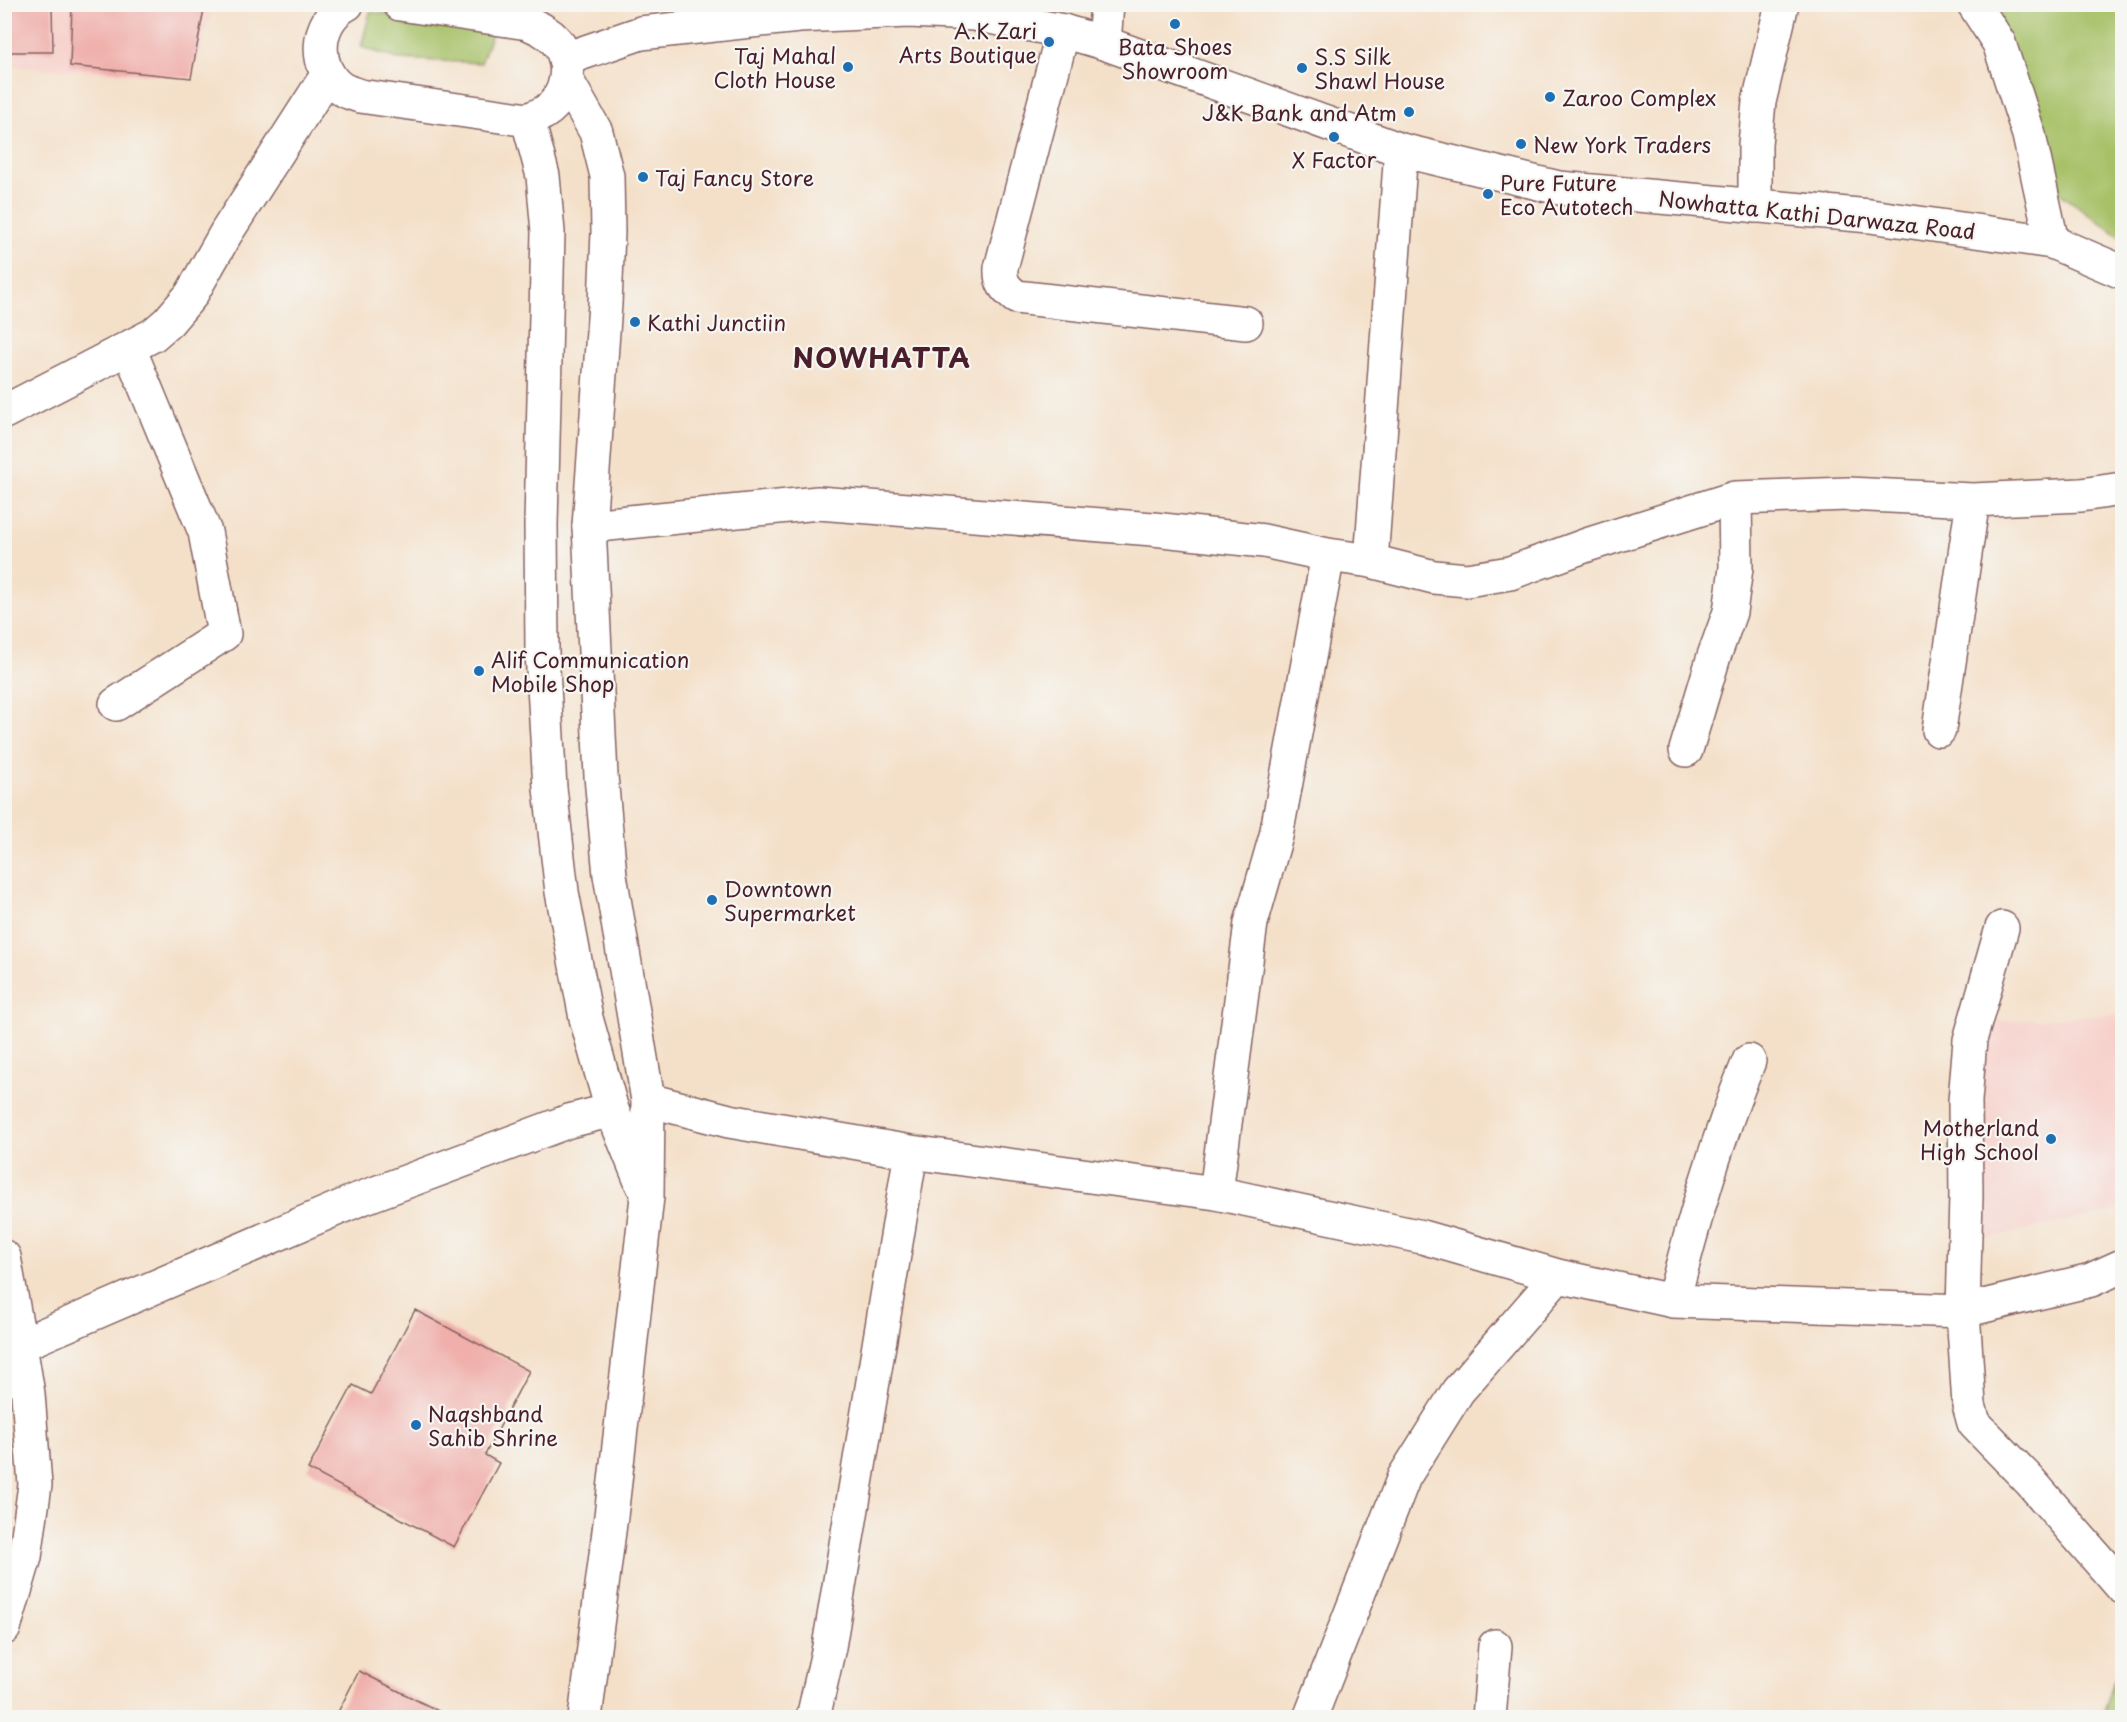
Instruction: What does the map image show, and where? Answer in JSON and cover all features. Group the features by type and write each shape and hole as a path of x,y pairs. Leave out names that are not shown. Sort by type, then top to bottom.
{"main road":[{"path":"400,4 528,23 545,31 557,43 566,69 596,132 607,176 608,232 605,304 589,526 602,776 610,875 648,1100 647,1197 612,1508 585,1718"},
{"path":"1104,43 1107,4"},
{"path":"1755,206 1755,144 1759,102 1782,4"},
{"path":"1974,4 1999,43 2029,135 2052,242"},
{"path":"334,9 321,37 321,57 328,74 342,89 360,96 528,120 546,112 560,97 566,69"},
{"name":"Nowhatta Kathi Darwaza Road","path":"566,69 640,33 799,16 974,9 1104,43 1401,150 1559,188 1870,216 2052,242 2122,272"},
{"path":"1063,31 1001,268 1000,280 1016,297 1246,323"},
{"path":"4,412 153,335 168,322 191,295 237,214 328,74"},
{"path":"528,120 543,176 548,232 541,535 542,652 550,788 562,892 586,1018 612,1110 647,1197"},
{"path":"1371,561 1401,150"},
{"path":"116,704 224,634 205,532 129,348"},
{"path":"589,526 818,502 1253,539 1328,555 1371,561 1434,577 1467,580 1510,573 1587,545 1735,498 1848,494 1973,500 2081,495 2122,489"},
{"path":"1686,750 1714,656 1730,612 1736,568 1735,498"},
{"path":"1939,730 1973,500"},
{"path":"1215,1193 1251,923 1276,836 1328,555"},
{"path":"2002,928 1970,1040 1965,1101 1966,1196 1963,1311 1969,1405 1974,1423 2030,1481 2122,1587"},
{"path":"1673,1301 1696,1213 1749,1061"},
{"path":"648,1100 729,1121 911,1152 1215,1193 1422,1237 1558,1276 1673,1301 1963,1311 2091,1280 2122,1266"},
{"path":"20,1345 357,1200 569,1121 612,1110"},
{"path":"813,1718 831,1635 911,1152"},
{"path":"4,1257 20,1345 16,1394 35,1485 25,1557 4,1628"},
{"path":"1310,1718 1404,1477 1458,1391 1558,1276"},
{"path":"1489,1718 1495,1646"}],"shaded area":[{"path":"4,5 214,5 191,78 5,66"},
{"name":"Motherland High School","path":"2122,1014 2122,1210 1975,1241 1982,1068 1990,1022"}],"green space":[{"path":"1993,5 2122,5 2122,238 2050,186"},
{"path":"370,12 418,17 492,33 481,63 398,59 361,47"},
{"path":"2114,1681 2122,1683 2122,1717 2102,1717"}],"building":[{"path":"4,4 52,4 53,52 4,52"},
{"path":"72,4 205,4 191,78 70,66"},
{"name":"Naqshband Sahib Shrine","path":"415,1310 529,1371 485,1455 499,1463 454,1547 308,1469 353,1385 371,1394"},
{"path":"359,1671 452,1718 335,1718"}],"place":[{"name":"Bata Shoes Showroom","path":"1175,24"},
{"name":"A.K Zari Arts Boutique","path":"1049,42"},
{"name":"Taj Mahal Cloth House","path":"848,67"},
{"name":"S.S Silk Shawl House","path":"1302,68"},
{"name":"Zaroo Complex","path":"1550,97"},
{"name":"J&K Bank and Atm","path":"1409,112"},
{"name":"X Factor","path":"1334,137"},
{"name":"New York Traders","path":"1521,144"},
{"name":"Taj Fancy Store","path":"643,177"},
{"name":"Pure Future Eco Autotech","path":"1488,194"},
{"name":"Kathi Junctiin","path":"635,322"},
{"name":"Alif Communication Mobile Shop","path":"479,671"},
{"name":"Downtown Supermarket","path":"712,900"},
{"name":"Motherland High School","path":"2051,1139"},
{"name":"Naqshband Sahib Shrine","path":"416,1425"}],"district":[{"name":"NOWHATTA","path":"882,356"}]}
